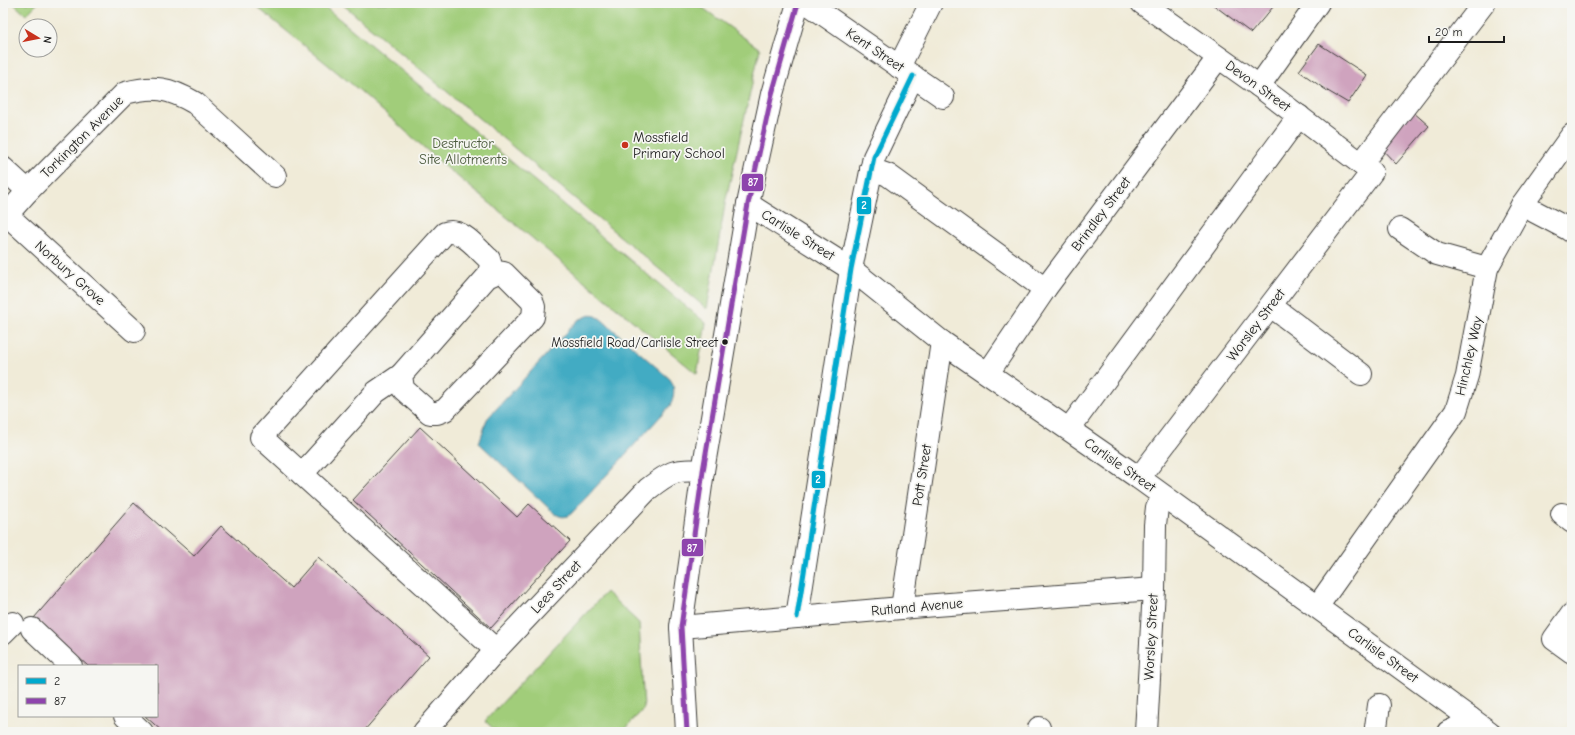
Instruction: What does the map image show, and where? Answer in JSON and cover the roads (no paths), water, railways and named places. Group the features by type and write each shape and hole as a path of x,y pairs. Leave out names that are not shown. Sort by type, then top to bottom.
{"street":[{"path":"687,732 681,627 704,471 748,204 772,94 798,3"},
{"name":"Kent Street","path":"807,3 943,96"},
{"path":"797,618 851,269 871,169 874,157 931,3"},
{"name":"Devon Street","path":"1142,3 1259,86 1367,168"},
{"path":"1259,86 1318,3"},
{"name":"Worsley Street","path":"1139,478 1271,306 1484,3"},
{"name":"Brindley Street","path":"988,373 1045,289 1218,58"},
{"name":"Torkington Avenue","path":"5,217 28,190 125,93 143,88 161,89 174,92 195,103 275,176"},
{"path":"1069,428 1299,116"},
{"name":"Hinchley Way","path":"1318,607 1456,411 1467,376 1487,268 1522,205 1572,135"},
{"path":"3,168 28,190"},
{"path":"871,169 888,175 1045,289"},
{"name":"Carlisle Street","path":"748,204 851,269 942,342 1069,428 1489,732"},
{"path":"1522,205 1572,232"},
{"name":"Norbury Grove","path":"5,217 134,331"},
{"path":"1400,229 1437,254 1487,268"},
{"path":"302,474 376,392 401,375 487,277 491,264 489,259 461,234 454,231 445,234 261,437 496,650"},
{"path":"401,375 403,389 430,413 437,413 445,410 533,317 534,307 532,301 504,273 498,272 487,277"},
{"path":"1271,306 1361,374"},
{"name":"Pott Street","path":"902,608 942,342"},
{"name":"Lees Street","path":"424,732 496,650 648,489 664,476 678,470 704,471"},
{"name":"Worsley Street","path":"1146,732 1154,589 1155,525 1157,507 1164,497"},
{"name":"Rutland Avenue","path":"681,627 902,608 1154,589"},
{"path":"1572,614 1554,639 1572,652"},
{"path":"16,628 70,665"},
{"path":"1378,732 1376,727 1379,705"},
{"path":"126,717 142,732"},
{"path":"1448,732 1455,729 1470,718"}],"water":[{"path":"590,315 601,319 670,379 674,389 673,396 670,406 572,513 566,517 561,517 554,513 479,443 487,419 578,320"}],"place":[{"name":"Mossfield Primary School","path":"625,145"},
{"name":"Mossfield Road/Carlisle Street","path":"725,342"}],"park label":[{"name":"Destructor Site Allotments","path":"463,152"}]}
